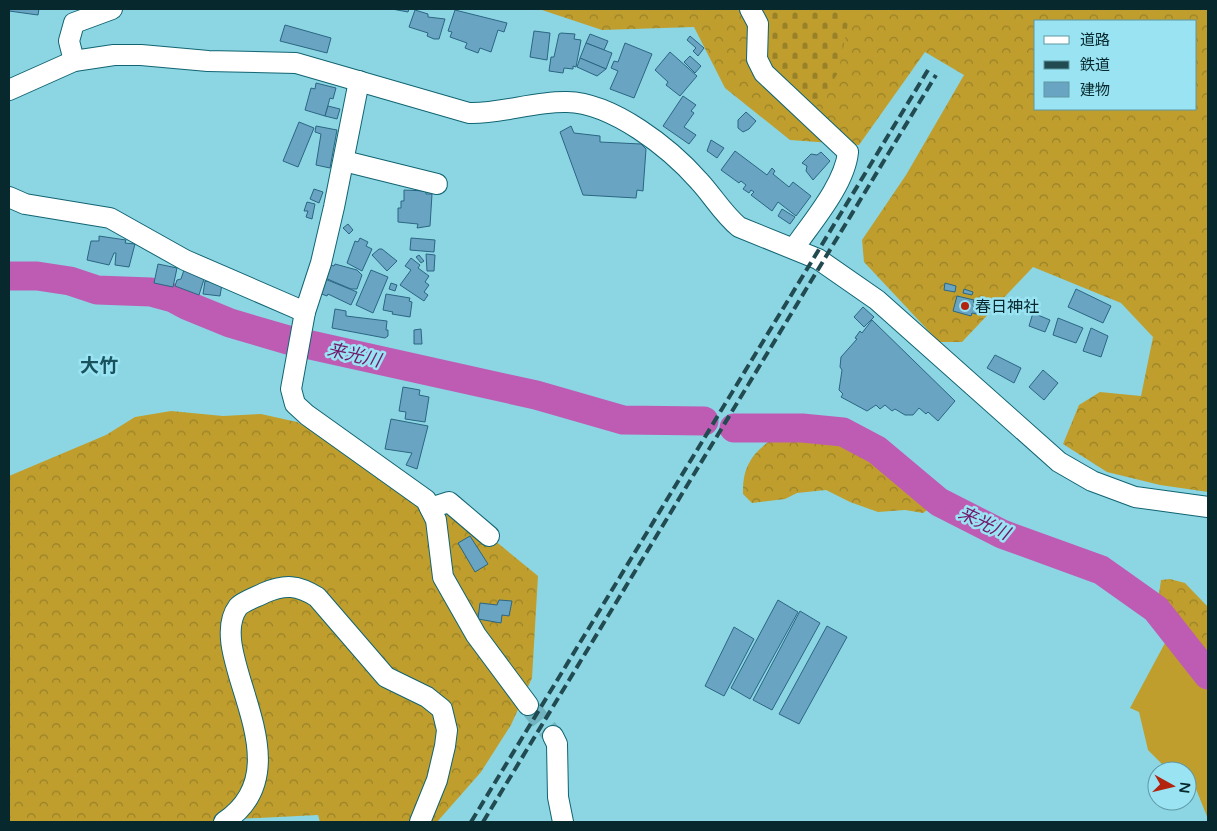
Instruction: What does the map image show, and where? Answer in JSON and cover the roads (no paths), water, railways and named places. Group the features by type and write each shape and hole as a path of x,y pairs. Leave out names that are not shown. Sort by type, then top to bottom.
{"street":[{"path":"74,61 69,41 74,23 112,9"},
{"path":"750,9 758,24 757,59 764,73 848,152 843,171 829,196 794,248"},
{"path":"9,90 74,61 114,55 141,55 208,61 296,63 469,112 486,113 546,103 569,102 597,110 640,129 698,179 729,218 740,227 818,259 877,300 1059,462 1092,481 1135,497 1208,507"},
{"path":"359,81 344,161 321,263 304,318 296,356 291,389 295,404 307,415 401,480 426,500 436,520 443,577 476,635 528,705"},
{"path":"344,161 437,184"},
{"path":"9,198 25,204 110,218 185,260 304,318"},
{"path":"430,508 449,502 489,536"},
{"path":"224,822 235,815 250,793 257,770 257,738 230,638 231,620 239,606 267,592 289,585 303,588 317,597 386,677 421,694 442,709 447,730 445,746 436,780 420,822"},
{"path":"553,736 558,744 558,797 563,822"}],"waterway":[{"name":"来光川","path":"9,276 37,276 70,281 97,290 151,292 173,298 230,323 288,340 536,395 623,420 704,421"},
{"name":"来光川","path":"734,428 802,428 843,432 877,450 939,502 1002,534 1101,570 1156,609 1208,675"}],"tunnel":[{"path":"528,705 553,736"}],"railway":[{"path":"471,822 928,70"},
{"path":"483,822 936,75"}],"place":[{"name":"春日神社","path":"965,306"}],"district":[{"name":"大竹","path":"99,365"}]}
